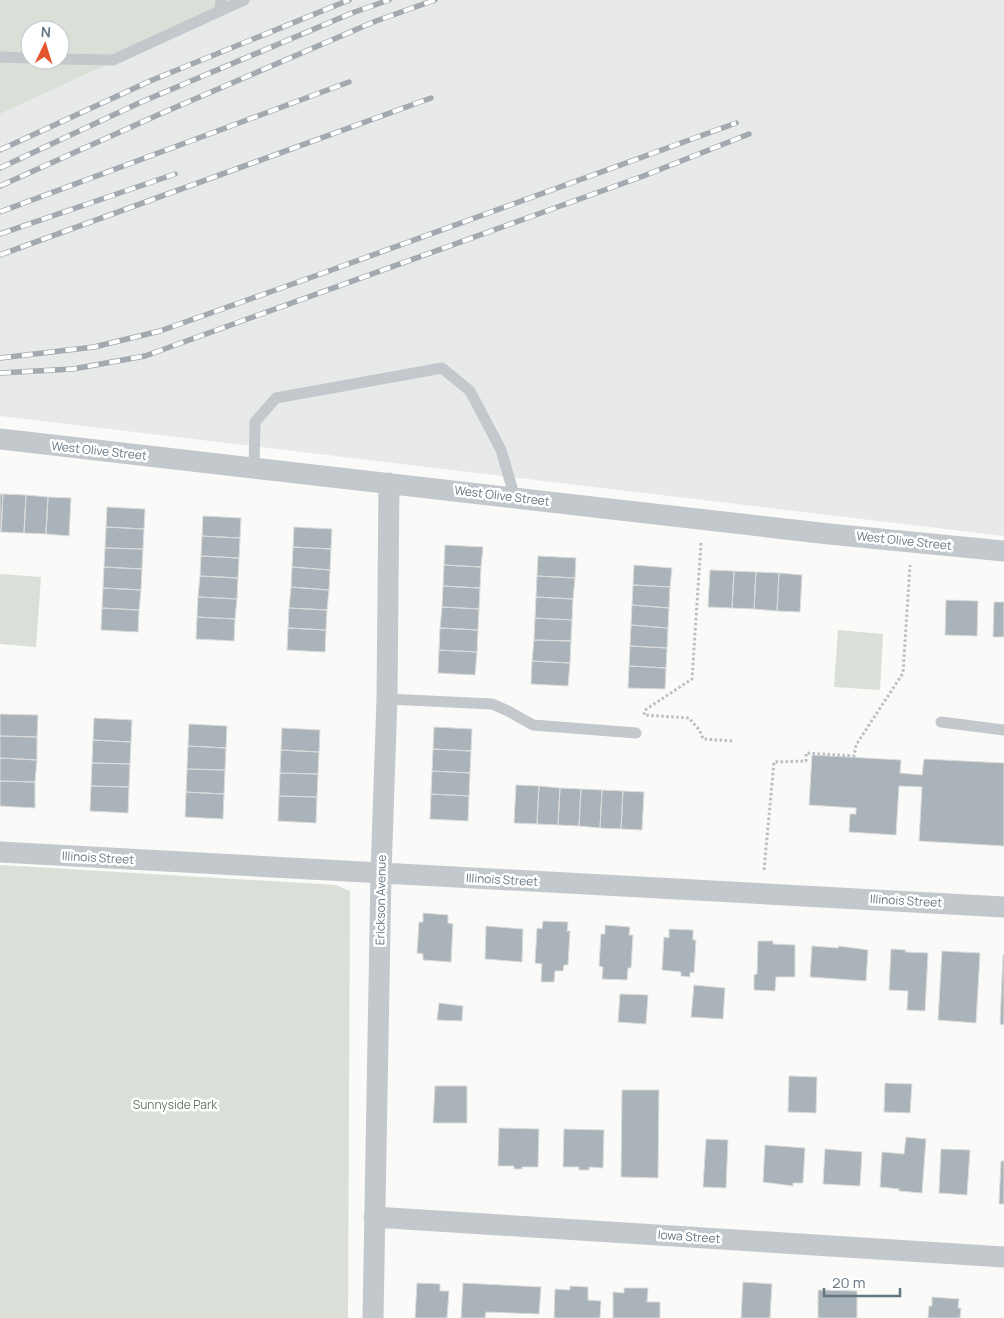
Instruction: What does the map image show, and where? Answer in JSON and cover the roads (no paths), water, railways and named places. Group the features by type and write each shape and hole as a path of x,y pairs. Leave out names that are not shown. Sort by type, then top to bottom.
{"street":[{"name":"West Olive Street","path":"0,439 702,519 1004,551"},
{"name":"Erickson Avenue","path":"373,1318 381,873 388,699 389,483"},
{"name":"Illinois Street","path":"0,852 1004,907"},
{"name":"Iowa Street","path":"374,1217 1004,1256"}],"lane":[{"path":"70,59 113,60 220,6 244,0"},
{"path":"0,57 20,58"},
{"path":"254,468 255,422 276,398 442,368 470,390 501,450 516,498"},
{"path":"388,699 492,704 533,725 636,733"},
{"path":"941,722 1004,730"}],"railway":[{"path":"0,150 150,81 349,0"},
{"path":"0,168 139,103 352,13 389,0"},
{"path":"0,186 160,114 376,21 435,0"},
{"path":"0,212 349,82"},
{"path":"0,255 431,98"},
{"path":"0,358 94,347 160,331 736,123"},
{"path":"0,373 73,369 145,356 646,175 749,134"},
{"path":"0,234 175,174"}],"park label":[{"name":"Sunnyside Park","path":"175,1105"}]}
